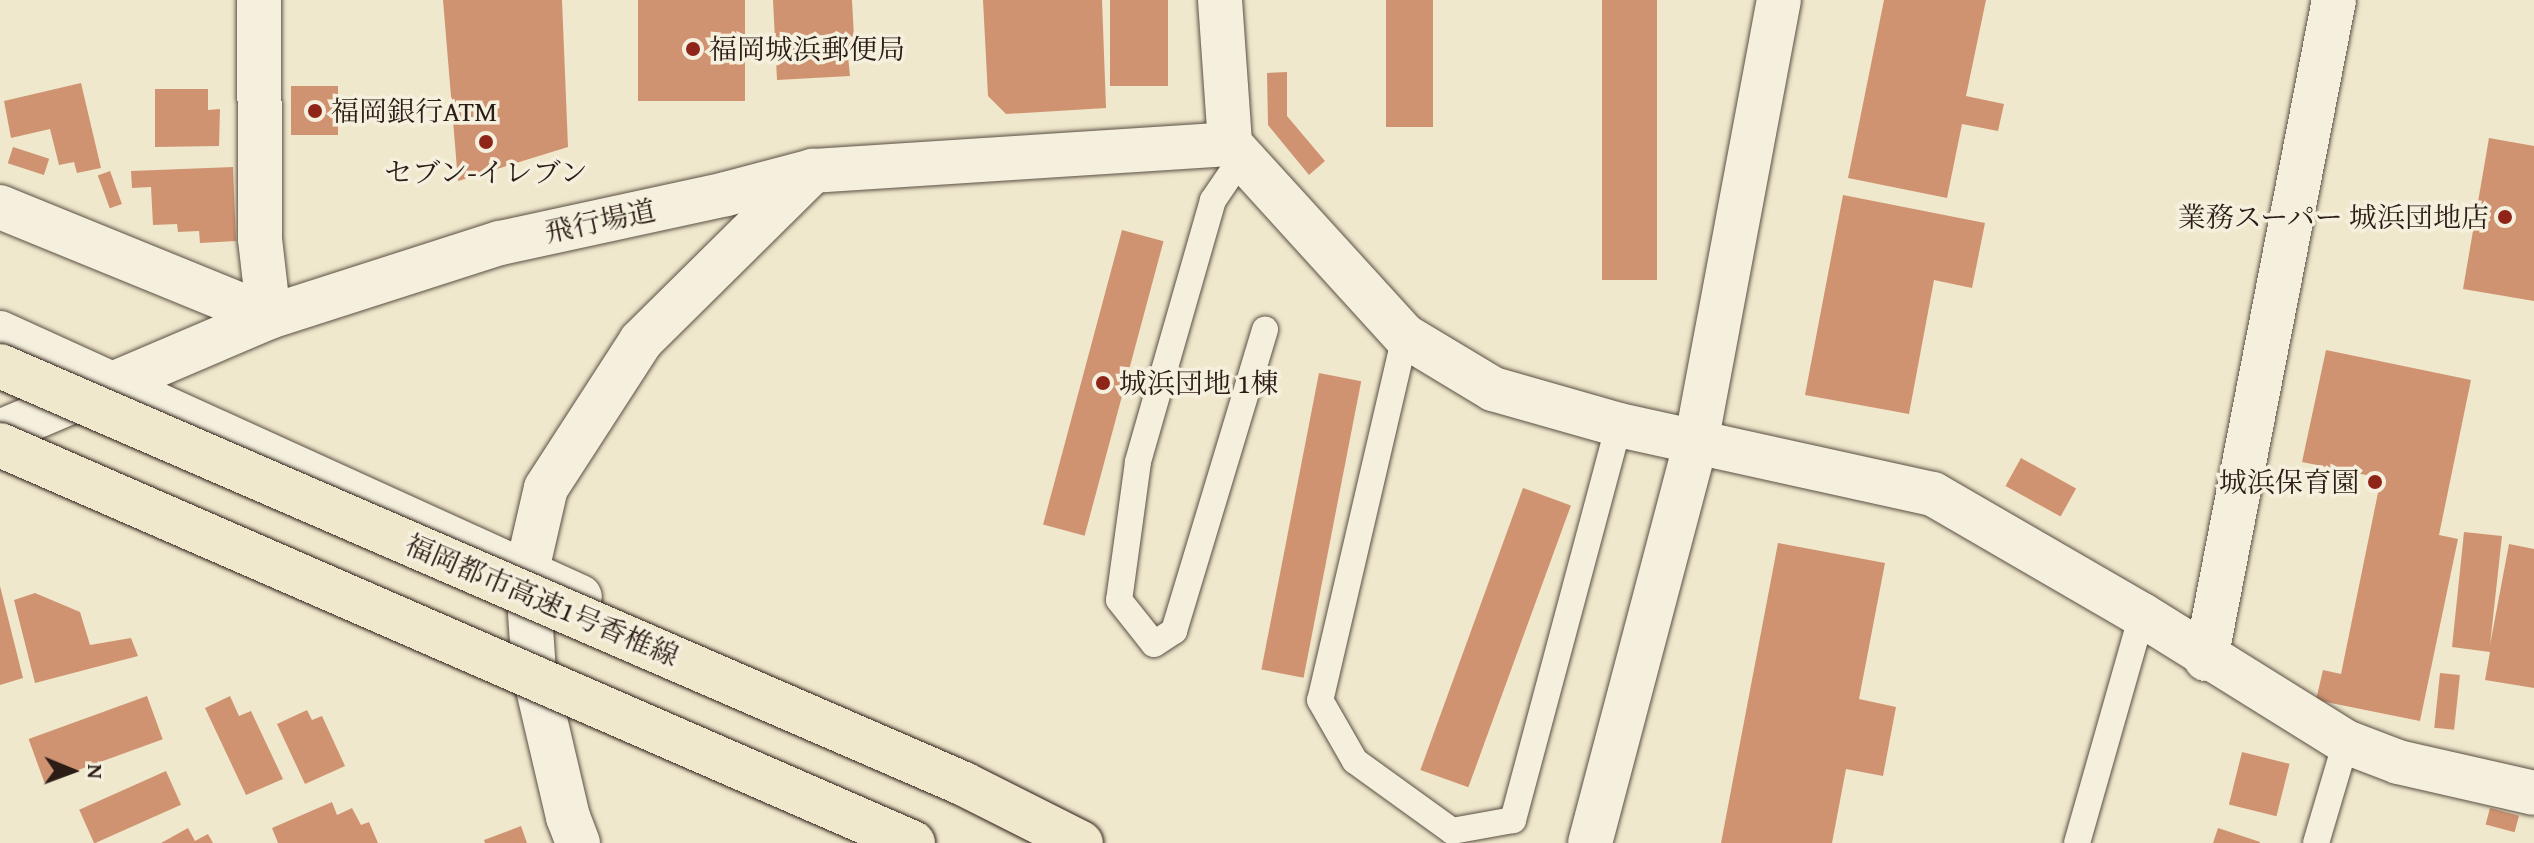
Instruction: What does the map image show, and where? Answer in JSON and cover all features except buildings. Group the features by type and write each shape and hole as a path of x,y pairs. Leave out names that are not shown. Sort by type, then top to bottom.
{"highway":[{"name":"福岡都市高速1号香椎線","path":"0,366 964,784 1080,843"},
{"path":"0,445 911,843"}],"street":[{"path":"0,207 269,317 260,239 259,0"},
{"path":"1220,0 1235,152 1405,336 1493,389 1619,425 1933,494 2142,615 2206,659 2346,742 2398,762 2534,793"},
{"path":"1590,843 1696,443 1779,0"},
{"path":"2206,659 2334,0"},
{"name":"飛行場道","path":"0,432 269,317 500,243 726,194 813,171 1235,152"},
{"path":"573,830 534,672 527,570 546,488 641,341 813,171"},
{"path":"0,333 115,382 527,570 1080,843"},
{"path":"0,461 412,641 534,672 911,843"}],"lane":[{"path":"1235,152 1213,200 1138,462 1119,600 1154,644 1174,631 1265,329"},
{"path":"1405,336 1320,700 1355,761 1452,831 1513,820 1619,425"},
{"path":"2077,843 2142,615"},
{"path":"2316,843 2346,742"}],"place":[{"name":"福岡城浜郵便局","path":"693,49"},
{"name":"福岡銀行ATM","path":"315,111"},
{"name":"セブン-イレブン","path":"486,142"},
{"name":"業務スーパー 城浜団地店","path":"2505,217"},
{"name":"城浜団地 1棟","path":"1103,383"},
{"name":"城浜保育園","path":"2375,482"}]}
